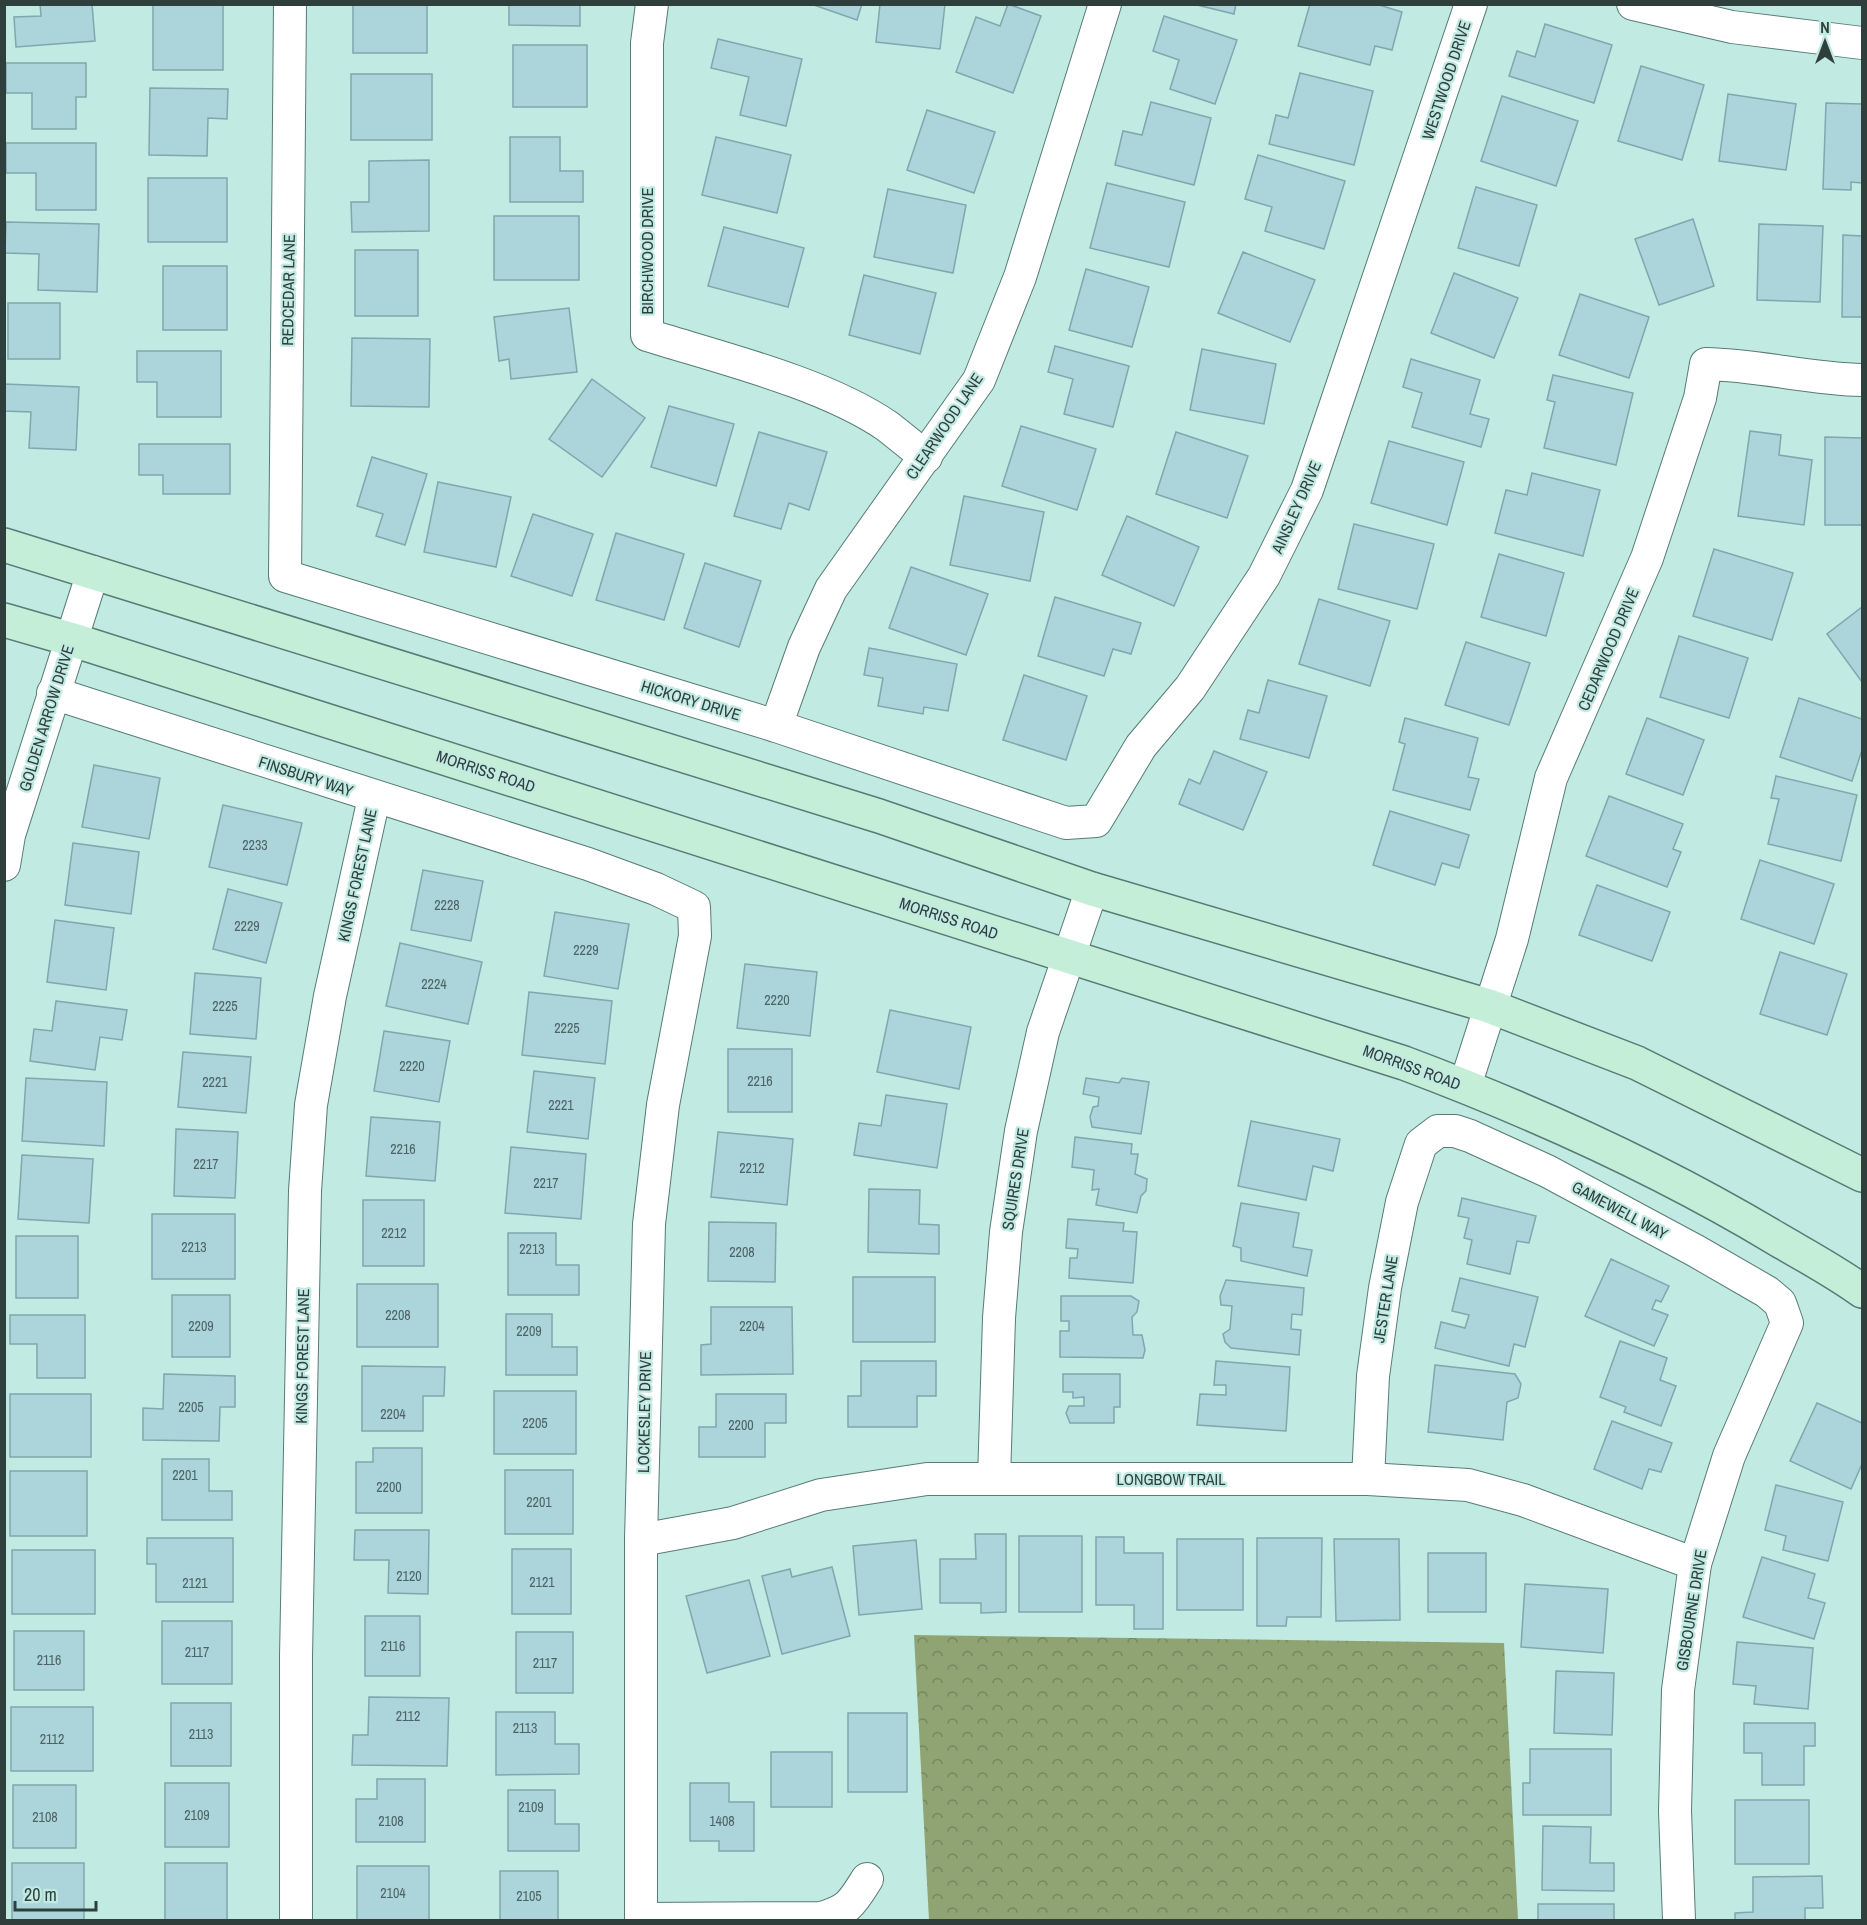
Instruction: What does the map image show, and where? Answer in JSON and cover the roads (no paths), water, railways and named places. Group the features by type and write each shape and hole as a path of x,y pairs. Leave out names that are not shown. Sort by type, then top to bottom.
{"main road":[{"path":"4,545 879,816 1092,889 1489,1005 1636,1063 1863,1175"},
{"name":"MORRISS ROAD","path":"4,620 1404,1063 1465,1086 1623,1155 1739,1216 1863,1291"}],"street":[{"name":"REDCEDAR LANE","path":"285,576 290,4"},
{"name":"BIRCHWOOD DRIVE","path":"652,4 647,43 647,335 786,379 841,401 886,426 926,457"},
{"name":"CLEARWOOD LANE","path":"776,726 804,646 831,589 876,522 926,457 979,380 1016,287 1105,4"},
{"name":"WESTWOOD DRIVE","path":"1422,156 1471,4"},
{"path":"1633,4 1732,27 1863,43"},
{"name":"AINSLEY DRIVE","path":"1096,821 1140,746 1190,688 1264,576 1307,490 1422,156"},
{"name":"CEDARWOOD DRIVE","path":"1465,1086 1489,1005 1512,939 1551,777 1647,558 1700,398 1706,363 1744,365 1835,379 1863,380"},
{"name":"GOLDEN ARROW DRIVE","path":"6,844 93,572"},
{"name":"HICKORY DRIVE","path":"285,576 776,726 1066,823 1096,821"},
{"name":"FINSBURY WAY","path":"53,693 374,798 588,864 656,889 694,907"},
{"name":"KINGS FOREST LANE","path":"296,1920 296,1657 305,1191 310,1126 330,996 374,798"},
{"name":"SQUIRES DRIVE","path":"994,1479 999,1318 1006,1232 1021,1131 1043,1032 1092,889"},
{"name":"LOCKESLEY DRIVE","path":"641,1920 641,1540 649,1224 663,1105 695,936 694,907"},
{"name":"GAMEWELL WAY","path":"1438,1131 1455,1131 1470,1136 1546,1171 1696,1251 1767,1292 1780,1303 1786,1315"},
{"name":"JESTER LANE","path":"1368,1479 1373,1376 1385,1288 1400,1213 1422,1144 1438,1131"},
{"name":"GISBOURNE DRIVE","path":"1679,1920 1675,1811 1678,1690 1695,1564 1729,1456 1784,1331 1786,1315"},
{"name":"LONGBOW TRAIL","path":"641,1540 733,1523 821,1495 927,1479 1368,1479 1468,1485 1523,1500 1695,1564"},
{"path":"641,1920 821,1918 840,1912 852,1904 867,1879"}]}
